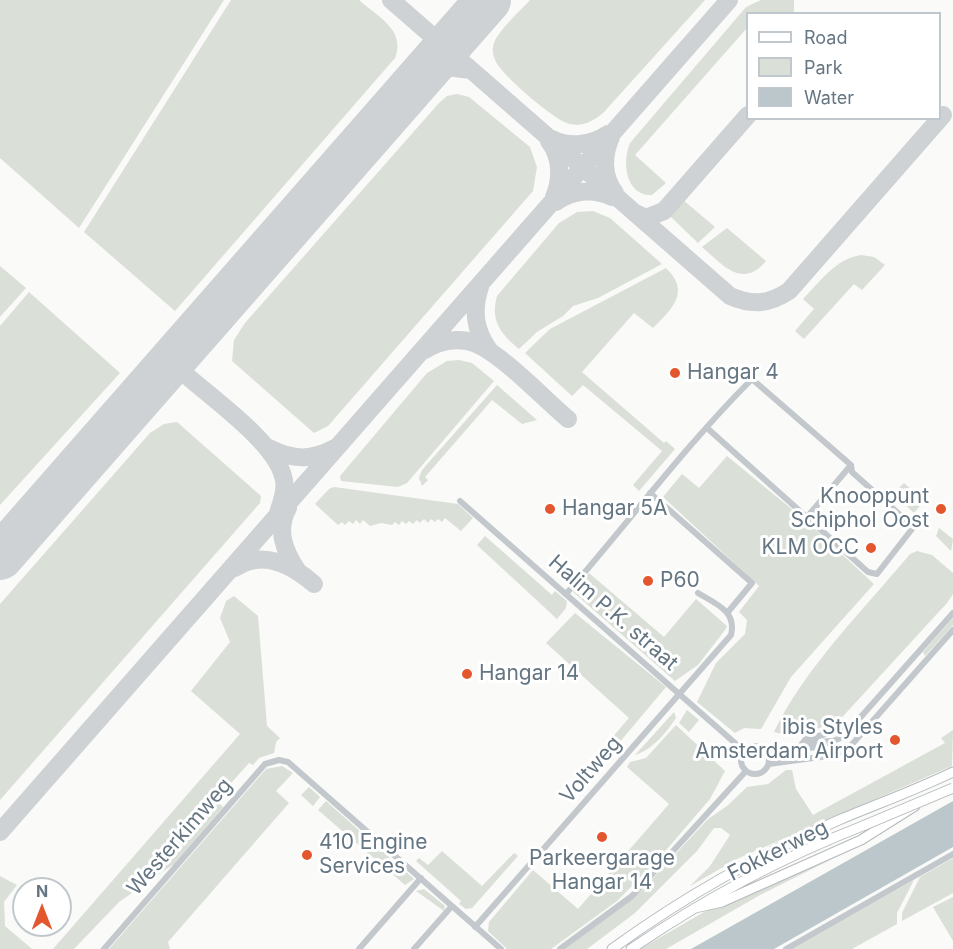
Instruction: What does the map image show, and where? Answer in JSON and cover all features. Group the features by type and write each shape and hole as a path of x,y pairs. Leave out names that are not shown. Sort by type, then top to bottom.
{"main road":[{"name":"Fokkerweg","path":"612,949 665,913 753,863 837,821 953,772"},
{"path":"695,908 722,902 872,835 953,783"},
{"name":"Fokkerweg","path":"631,949 695,908 790,857 953,788"}],"street":[{"path":"566,594 650,493 707,428 752,379 851,465 852,472 910,524 912,529 877,574 868,572 707,428"},
{"path":"807,516 851,465"},
{"path":"650,493 752,584 728,612 698,593"},
{"name":"Halim P.K. straat","path":"460,501 744,751"},
{"name":"Voltweg","path":"475,927 731,635 734,624 728,612"},
{"path":"746,771 741,761 744,751 759,746 767,752 794,750 834,741 855,726 953,613"},
{"path":"746,771 761,773 769,764 835,755 847,750 953,630"},
{"path":"794,750 806,739 855,726"},
{"path":"801,745 834,741"},
{"path":"767,752 769,764"},
{"name":"Westerkimweg","path":"104,949 266,764 279,760 288,762 421,878"},
{"path":"560,949 639,890 746,771"},
{"path":"786,949 953,854"},
{"path":"359,949 421,878 501,949"},
{"path":"414,949 452,906"}],"green space":[{"path":"0,0 224,0 79,228 0,158"},
{"path":"231,0 359,0 388,25 397,40 397,48 395,58 175,311 84,232"},
{"path":"530,0 705,0 604,112 589,122 575,125 563,121 532,99 511,80 494,58 493,49 496,38"},
{"path":"761,0 794,0 794,12 746,12 746,29 635,155 666,183 652,195 636,190 631,184 626,168 630,143 746,7"},
{"path":"457,94 469,97 530,147 537,167 533,191 328,426 314,433 232,361 234,340 245,323 439,103 447,96"},
{"path":"682,199 715,227 698,243 671,217 672,211"},
{"path":"593,211 610,218 662,264 598,298 573,306 563,316 537,332 519,349 502,332 496,320 497,296 559,223 577,212"},
{"path":"727,228 766,261 749,273 740,274 725,267 702,247"},
{"path":"861,255 874,257 885,265 862,290 854,284 804,339 795,331 814,309 803,299 836,266"},
{"path":"0,266 26,288 0,317"},
{"path":"666,268 677,285 678,293 667,314 653,328 634,313 582,372 664,443 666,441 675,449 639,491 633,485 662,451 583,385 572,396 525,353 550,329"},
{"path":"29,292 120,373 0,505 0,326"},
{"path":"459,360 472,363 494,381 407,483 398,487 341,481 340,476 427,373 447,361"},
{"path":"497,385 537,420 522,424 492,400 425,477 428,480 422,486 419,478 422,470"},
{"path":"177,422 261,496 260,503 0,800 0,604 150,433 164,424"},
{"path":"727,456 805,520 874,584 791,677 761,729 744,728 735,733 697,702 716,663 745,634 747,620 739,612 759,586 663,497 682,474 699,488"},
{"path":"904,483 924,501 914,513 893,494"},
{"path":"334,487 458,504 473,518 461,531 445,518 442,522 438,519 435,522 431,519 428,523 424,519 420,523 417,520 413,524 409,521 406,524 402,521 399,525 395,522 392,525 381,523 370,526 363,520 360,524 356,520 353,524 349,521 345,525 342,522 338,525 315,504 329,489"},
{"path":"939,528 953,539 951,551 936,536"},
{"path":"485,536 552,595 555,591 567,601 566,608 557,619 477,545"},
{"path":"917,551 932,555 953,573 953,594 947,603 835,725 786,735 774,732 786,709 818,663 910,554"},
{"path":"589,573 664,637 696,599 727,626 698,665 675,681 573,592"},
{"path":"234,596 258,616 267,726 280,738 276,742 274,753 259,758 253,765 249,763 216,800 223,807 174,864 119,902 74,949 53,949 63,937 72,937 72,927 240,734 191,691 230,642 220,618 226,601"},
{"path":"575,613 666,687 614,749 604,747 629,718 546,643"},
{"path":"953,618 953,625 925,656 923,652"},
{"path":"687,710 699,720 689,732 679,723"},
{"path":"674,712 676,718 663,735 653,745 635,755"},
{"path":"676,725 725,771 710,799 655,863 617,901 551,949 507,949 488,931 489,922 533,870 578,909 669,804 627,767 630,762 646,758"},
{"path":"953,730 952,766 739,858 690,886 710,866 730,835 721,828 714,828 697,851 635,913 587,949 565,949 641,891 708,819 727,806 747,787 768,784 786,770 792,770 796,789 813,815 945,743 941,738"},
{"path":"282,766 293,773 276,791 289,803 168,942 170,949 109,949 266,769"},
{"path":"309,787 320,797 313,806 301,795"},
{"path":"326,801 414,879 405,885 318,810"},
{"path":"850,850 760,895 666,949 640,949 704,912"},
{"path":"442,851 482,886 514,853 518,856 472,908 466,909 459,904 461,901 416,861 419,858 428,865"},
{"path":"953,858 953,893 902,921 902,913 920,877"},
{"path":"0,876 12,882 12,892 4,902 5,926 12,932 12,937 18,937 32,949 0,949"},
{"path":"914,880 897,913 897,924 852,949 791,949"},
{"path":"424,889 445,906 444,911 416,891"},
{"path":"953,897 953,941 933,907"}],"water":[{"path":"953,801 953,847 774,949 691,949"}],"taxiway":[{"path":"391,0 730,296 746,301 768,301 789,291 939,120"},
{"path":"0,832 729,0"},
{"path":"423,75 446,67 471,70"},
{"path":"635,213 646,218 664,211 746,117"},
{"path":"552,139 566,144 580,144 595,141 608,134"},
{"path":"611,137 606,151 605,165 608,180 615,193"},
{"path":"549,141 556,154 559,168 554,197"},
{"path":"556,202 569,195 591,191 612,197"},
{"path":"480,287 476,304 476,320 489,350"},
{"path":"425,350 436,344 462,340 485,348 509,366 568,419"},
{"path":"185,346 181,363 186,375"},
{"path":"157,378 173,371 186,375 241,422 268,449 284,481 278,513"},
{"path":"269,448 294,457 310,457 335,448"},
{"path":"288,508 284,516 283,540 288,555 297,570"},
{"path":"235,568 245,562 256,560 276,562 296,571 314,584"}],"runway":[{"path":"0,557 488,0"}],"place":[{"name":"Hangar 4","path":"675,373"},
{"name":"Hangar 5A","path":"550,509"},
{"name":"Knooppunt Schiphol Oost","path":"941,509"},
{"name":"KLM OCC","path":"871,548"},
{"name":"P60","path":"648,581"},
{"name":"Hangar 14","path":"467,674"},
{"name":"ibis Styles Amsterdam Airport","path":"895,740"},
{"name":"Parkeergarage Hangar 14","path":"602,837"},
{"name":"410 Engine Services","path":"307,855"}]}
